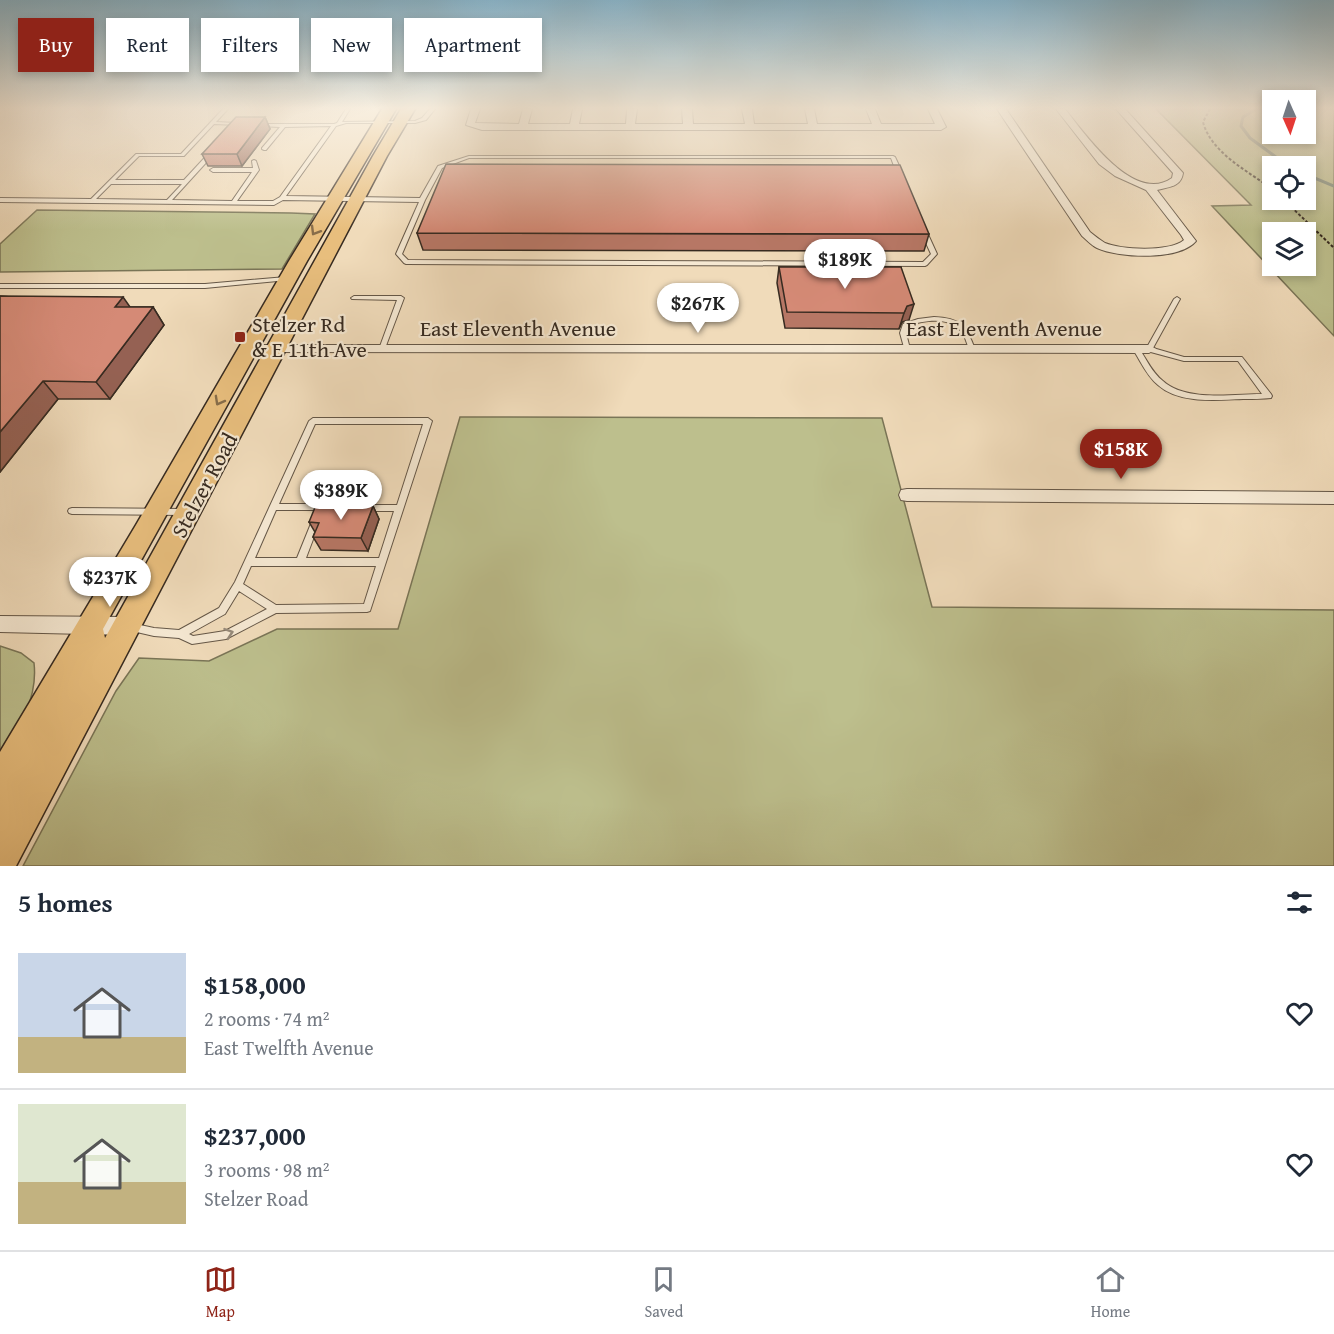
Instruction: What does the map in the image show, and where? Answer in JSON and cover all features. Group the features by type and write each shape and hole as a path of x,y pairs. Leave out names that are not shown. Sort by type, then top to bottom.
{"main road":[{"name":"Stelzer Road","path":"0,782 334,199 370,149"},
{"name":"Stelzer Road","path":"0,861 357,199 379,149"},
{"path":"0,819 79,683 90,657 91,626"}],"street":[{"path":"1028,149 1086,234 1094,241 1105,246 1129,250 1173,251 1186,247 1190,242 1150,188 1119,174 1103,162 1093,149"},
{"path":"1150,188 1170,184 1177,179 1178,173 1157,149"},
{"name":"East Eleventh Avenue","path":"248,349 1142,349"},
{"path":"907,495 1334,498"},
{"path":"0,624 128,626"}],"lane":[{"path":"92,201 138,154 182,155 187,149"},
{"path":"168,202 215,149"},
{"path":"0,201 274,203 282,198 318,149"},
{"path":"902,178 892,157 470,157 440,167 422,200 399,254 406,262 925,264 934,254 920,222"},
{"path":"233,203 256,170 254,161"},
{"path":"213,170 256,170"},
{"path":"110,182 186,182"},
{"path":"282,198 422,200"},
{"path":"0,286 205,286 288,279"},
{"path":"354,298 402,297 382,349"},
{"path":"1142,349 1177,299"},
{"path":"907,349 903,333 905,325 915,320 954,321 963,328 972,349"},
{"path":"1142,349 1184,359 1240,359 1268,396 1189,396 1173,393 1160,383 1142,349"},
{"path":"128,626 154,632 180,634 192,640 226,635 275,609 367,608 428,421 313,421 238,585 222,611 180,634"},
{"path":"274,507 332,507"},
{"path":"300,562 321,507"},
{"path":"355,508 400,508"},
{"path":"72,511 189,512"},
{"path":"249,562 382,562"},
{"path":"238,585 275,609"}],"path":[{"path":"1219,149 1262,182"},
{"path":"1294,210 1334,248"}],"green space":[{"path":"1196,149 1334,149 1334,336 1278,276 1316,276 1316,222 1262,222 1262,259 1212,206 1251,205"},
{"path":"37,210 315,214 282,269 0,272 0,244"},
{"path":"460,417 882,418 932,607 1334,610 1334,866 23,866 116,691 139,658 209,661 277,629 398,629"},
{"path":"0,646 21,653 34,663 35,676 26,712 0,754"}],"building":[{"path":"206,149 240,149 237,154 202,154"},
{"path":"446,164 900,165 929,234 417,233"},
{"path":"779,267 901,267 914,304 907,306 904,313 787,312"},
{"path":"0,296 123,297 115,307 153,307 96,382 43,381 0,432"},
{"path":"316,505 373,506 361,538 313,537 319,523 309,522"}],"waterway":[{"path":"1265,149 1274,156"},
{"path":"1316,179 1334,186"}],"place":[{"name":"Stelzer Rd & E 11th Ave","path":"240,337"}]}
